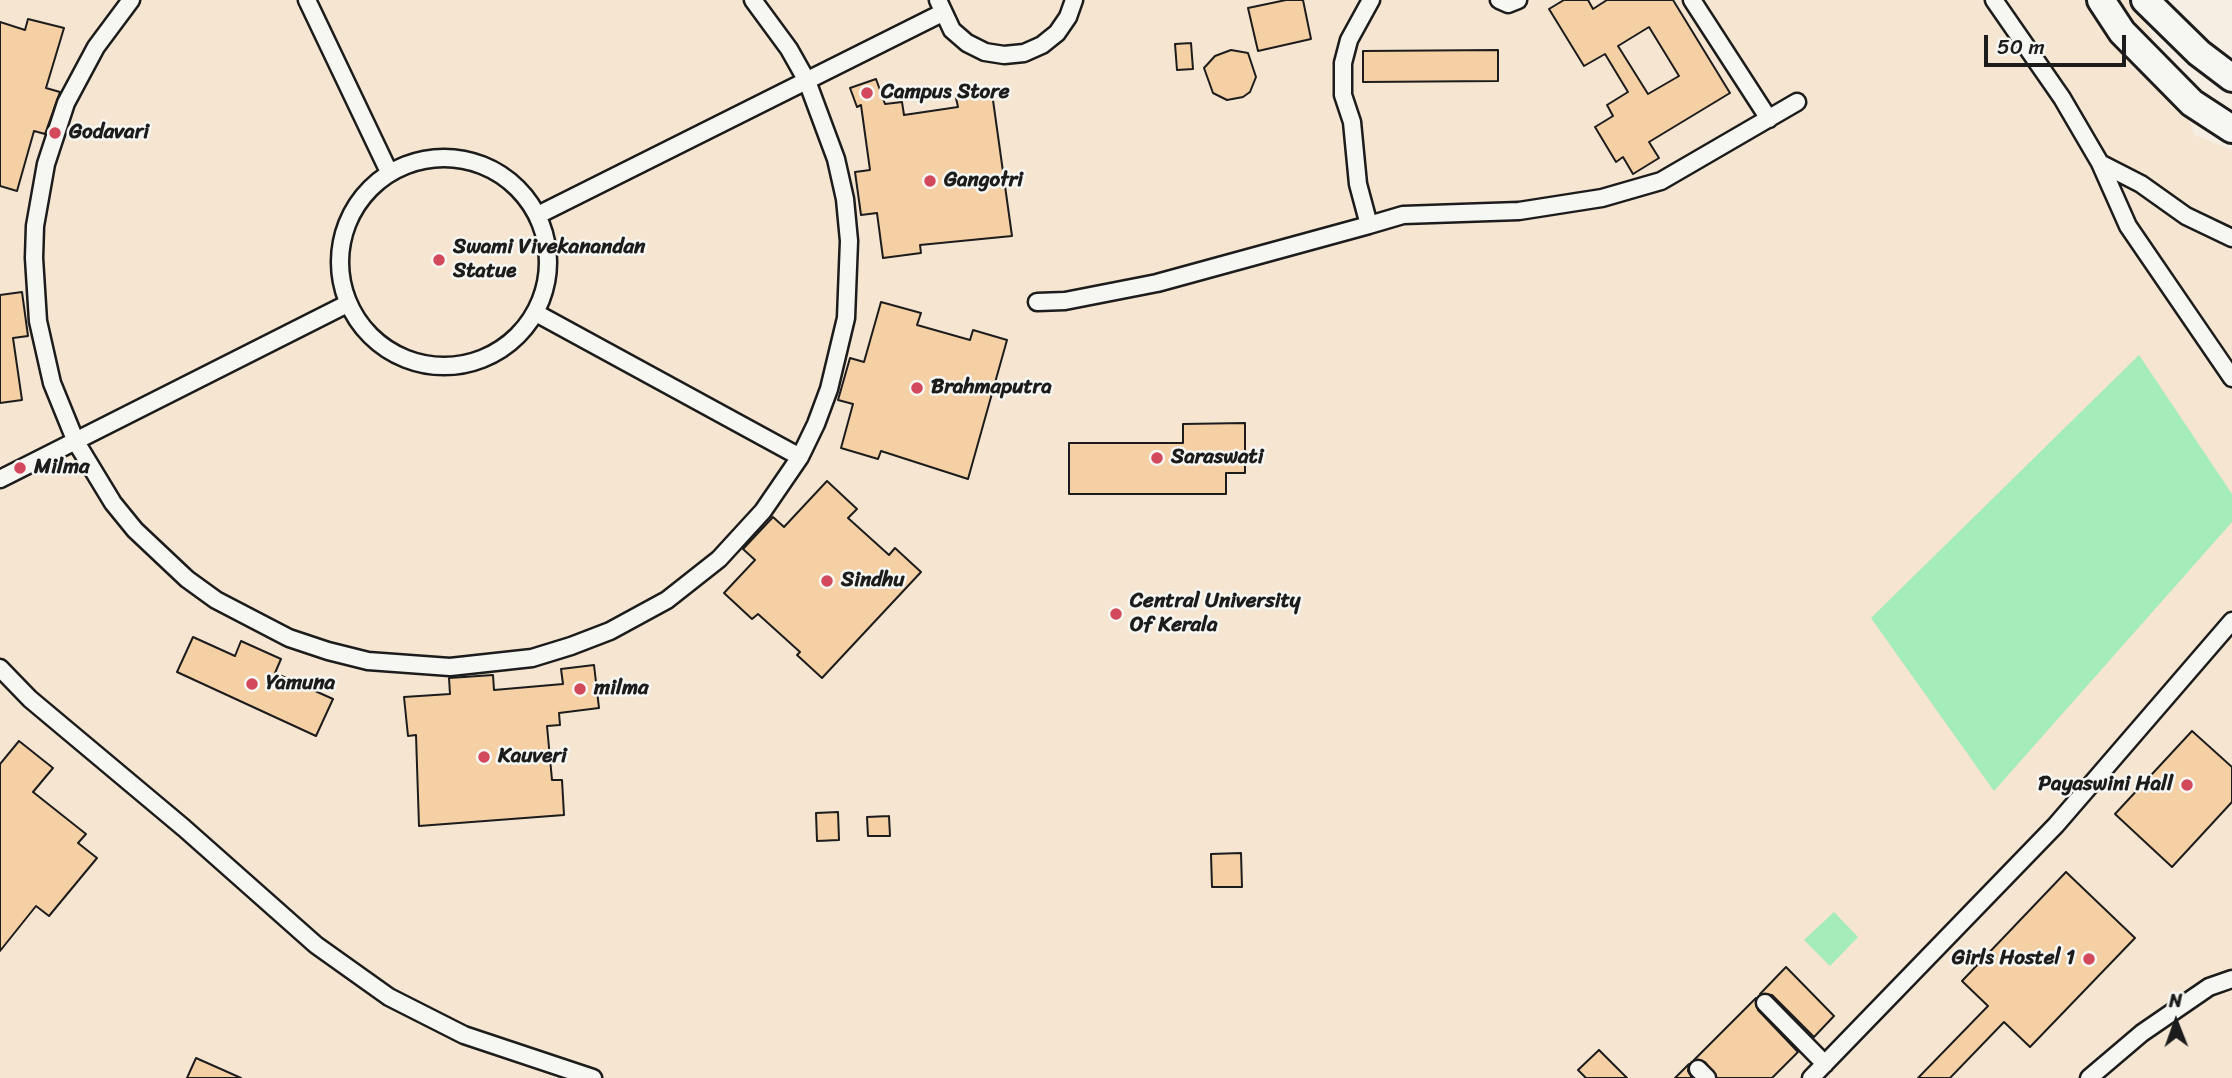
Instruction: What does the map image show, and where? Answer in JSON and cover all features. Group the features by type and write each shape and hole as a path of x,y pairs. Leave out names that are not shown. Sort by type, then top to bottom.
{"highway":[{"path":"2101,0 2122,32 2192,103 2232,130"},
{"path":"2145,0 2199,53 2232,78"}],"street":[{"path":"131,0 96,47 66,103 46,164 35,226 34,289 40,332 52,383 76,442 113,503 135,530 178,571 216,600 276,632 328,651 368,661 450,667 532,657 597,636 649,611 694,580 742,536 800,457 832,378 846,318 849,282 845,199 836,159 807,81 789,49 752,0"},
{"path":"307,0 389,172"},
{"path":"538,215 807,81 940,7 953,30 967,43 985,52 1004,55 1024,53 1042,45 1057,33 1068,17 1074,0"},
{"path":"1369,225 1357,184 1352,122 1343,95 1343,63 1349,40 1371,0"},
{"path":"1499,0 1508,4 1518,0"},
{"path":"1692,0 1769,119"},
{"path":"1994,0 2062,99 2101,163 2129,226 2232,378"},
{"path":"1037,302 1065,301 1157,283 1403,215 1519,211 1602,198 1661,181 1797,103"},
{"path":"444,157 473,161 499,173 521,191 538,215 546,239 549,264 545,289 536,313 518,336 495,353 468,364 439,366 410,361 384,348 363,329 347,304 339,275 340,245 349,216 366,192 389,172 416,161 444,157"},
{"path":"2101,163 2141,184 2186,216 2232,238"},
{"path":"0,479 347,304"},
{"path":"536,313 800,457"},
{"path":"1811,1078 2056,825 2232,621"},
{"path":"0,668 30,699 184,828 316,945 389,997 455,1032 593,1078"},
{"path":"2089,1078 2142,1033 2209,987 2232,979"},
{"path":"1765,1003 1825,1064"}],"shaded area":[{"name":"Central University Of Kerala","path":"0,0 2136,0 2195,135 2232,150 2232,1078 0,1078"}],"green space":[{"path":"2139,355 2232,494 2232,522 1994,791 1871,618"},
{"path":"1834,912 1858,937 1830,966 1804,940"}],"building":[{"path":"1286,0 1303,0 1311,39 1258,51 1248,8"},
{"path":"1564,0 1588,0 1593,9 1607,0 1673,0 1730,93 1649,142 1659,158 1633,174 1623,157 1616,162 1595,127 1613,116 1607,105 1628,92 1605,54 1584,66 1549,9","holes":["1649,27 1679,76 1648,94 1618,46"]},
{"path":"28,19 64,28 46,88 60,92 45,134 34,131 17,191 0,186 0,22 25,30"},
{"path":"1191,43 1193,69 1177,70 1175,44"},
{"path":"1231,50 1248,53 1256,77 1250,92 1243,97 1227,100 1213,93 1204,68 1215,56"},
{"path":"1498,50 1498,81 1363,82 1363,51"},
{"name":"Gangotri","path":"876,79 885,104 902,102 904,115 958,107 956,98 992,93 1012,236 920,245 921,253 883,258 877,213 861,215 855,172 870,170 861,105 857,107 850,88"},
{"path":"22,292 28,336 13,338 22,400 0,403 0,295"},
{"name":"Brahmaputra","path":"881,302 921,313 917,325 970,340 973,330 1007,340 968,479 881,451 878,459 841,448 853,404 838,400 850,358 864,362"},
{"name":"Saraswati","path":"1245,423 1245,473 1226,473 1226,494 1069,494 1069,443 1183,443 1183,424"},
{"name":"Sindhu","path":"827,481 857,509 848,518 889,555 895,548 921,572 822,678 797,655 800,652 758,614 752,619 724,593 755,560 743,549 773,517 784,527"},
{"name":"Yamuna","path":"193,637 235,656 241,641 281,659 275,673 333,699 316,736 177,672"},
{"name":"Kauveri","path":"594,665 599,708 559,713 560,725 547,726 552,780 562,780 564,815 419,826 416,735 408,736 404,697 450,694 449,678 493,675 494,690 563,684 561,669"},
{"name":"Payaswini Hall","path":"2192,731 2232,767 2232,802 2172,867 2115,814"},
{"path":"19,741 53,768 33,792 86,834 78,843 97,858 49,916 36,906 0,951 0,764"},
{"path":"838,812 839,840 817,841 816,813"},
{"path":"889,816 890,836 868,836 867,817"},
{"path":"1241,853 1242,887 1212,887 1211,854"},
{"name":"Girls Hostel 1","path":"2066,872 2135,938 2030,1047 2004,1022 1950,1078 1918,1078 1988,1006 1962,981"},
{"path":"1786,967 1834,1016 1814,1037 1772,995 1760,994"},
{"path":"1756,998 1758,1010 1798,1052 1772,1078 1717,1078 1705,1062 1694,1060"},
{"path":"1599,1050 1627,1078 1586,1078 1578,1070"},
{"path":"196,1058 241,1078 187,1078"},
{"path":"1689,1064 1688,1071 1692,1078 1675,1078"}],"place":[{"name":"Campus Store","path":"867,93"},
{"name":"Godavari","path":"55,133"},
{"name":"Gangotri","path":"930,181"},
{"name":"Swami Vivekanandan Statue","path":"439,260"},
{"name":"Brahmaputra","path":"917,388"},
{"name":"Saraswati","path":"1157,458"},
{"name":"Milma","path":"20,468"},
{"name":"Sindhu","path":"827,581"},
{"name":"Central University Of Kerala","path":"1116,614"},
{"name":"Yamuna","path":"252,684"},
{"name":"milma","path":"580,689"},
{"name":"Kauveri","path":"484,757"},
{"name":"Payaswini Hall","path":"2187,785"},
{"name":"Girls Hostel 1","path":"2089,959"}]}
